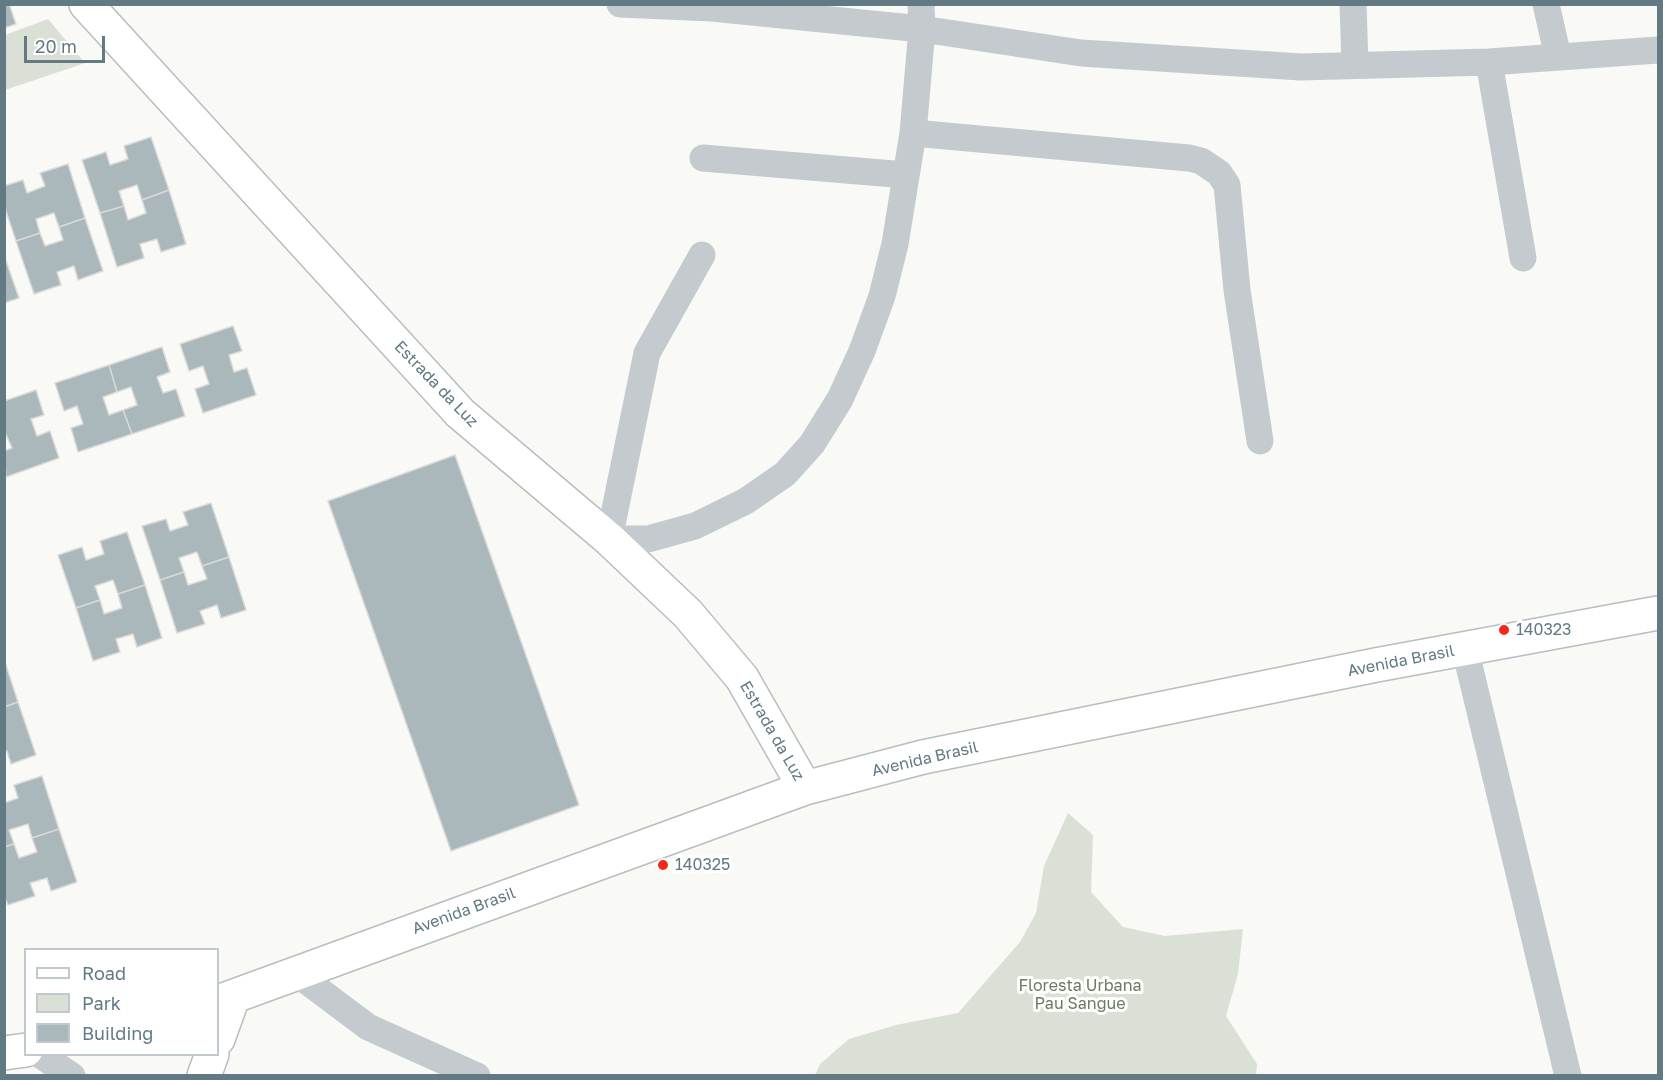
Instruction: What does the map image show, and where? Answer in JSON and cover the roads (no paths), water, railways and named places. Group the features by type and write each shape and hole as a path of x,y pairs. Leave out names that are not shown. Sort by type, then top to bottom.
{"main road":[{"name":"Estrada da Luz","path":"86,4 460,413 609,539 688,614 742,678 806,788"},
{"name":"Avenida Brasil","path":"225,999 806,788 923,757 1465,649 1659,613"},
{"path":"219,1033 225,999"},
{"path":"4,1053 24,1050"},
{"path":"204,1076 211,1056"}],"street":[{"path":"620,4 922,17 1082,53 1289,67 1489,62 1659,50"},
{"path":"1353,4 1355,65"},
{"path":"1546,4 1558,57"},
{"path":"702,255 647,353 609,539 648,539 695,526 756,494 785,474 812,444 840,399 862,351 882,296 895,244 913,133 922,17"},
{"path":"1489,62 1523,258"},
{"path":"913,133 1189,158 1201,161 1219,173 1227,185 1237,290 1260,441"},
{"path":"703,158 906,175"},
{"path":"1465,649 1568,1076"},
{"path":"296,973 368,1027 477,1076"},
{"path":"42,1056 72,1076"}],"place":[{"name":"140323","path":"1504,630"},
{"name":"140325","path":"663,865"}],"park label":[{"name":"Floresta Urbana Pau Sangue","path":"1080,995"}]}
